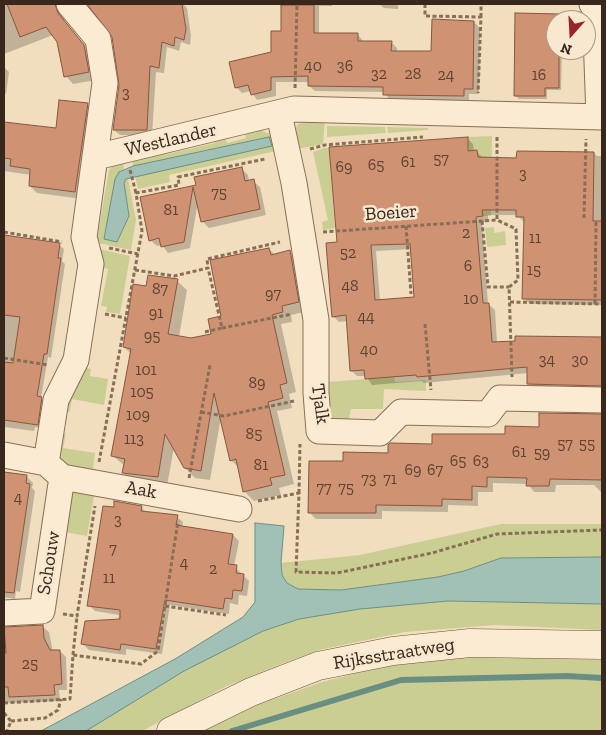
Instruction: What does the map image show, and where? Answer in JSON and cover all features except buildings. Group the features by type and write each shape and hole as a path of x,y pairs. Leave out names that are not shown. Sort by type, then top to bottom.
{"main road":[{"name":"Rijksstraatweg","path":"171,731 251,692 318,666 393,651 470,643 602,645"}],"street":[{"path":"4,455 54,470 56,400 76,360 92,264 84,236 105,83 98,39 69,4"},
{"path":"592,4 596,6 596,117"},
{"name":"Westlander","path":"96,157 287,112 596,117"},
{"name":"Tjalk","path":"287,112 288,155 314,309 316,396 320,432 380,433 401,412 488,414 500,398 602,400"},
{"name":"Aak","path":"54,470 97,483 184,497 239,509"},
{"name":"Schouw","path":"4,613 42,611 54,470"}],"path":[{"path":"287,112 297,4"},
{"path":"425,4 425,16 481,17"},
{"path":"481,4 497,220 516,230 518,280 509,287 488,287 482,221"},
{"path":"584,218 596,117"},
{"path":"136,193 179,185 178,177 288,155 325,145 430,136"},
{"path":"4,703 70,699 77,616 97,483 142,231 132,179"},
{"name":"Boeier","path":"208,268 207,259 302,235 497,220"},
{"path":"595,304 596,222"},
{"path":"406,226 411,294"},
{"path":"4,232 69,243 70,235 84,236"},
{"path":"135,270 174,276 208,268 222,328"},
{"path":"509,287 513,398"},
{"path":"510,302 602,304"},
{"path":"204,332 314,309"},
{"path":"425,324 433,413"},
{"path":"4,358 50,365 49,377 66,380"},
{"path":"73,655 141,664 158,651 184,497 210,365"},
{"path":"201,412 224,416 316,396"},
{"path":"320,432 300,438 296,572 345,571 432,553 497,534 602,530"},
{"path":"239,509 256,501 299,493"},
{"path":"165,606 226,615"},
{"path":"42,611 77,616"},
{"path":"11,721 45,718 58,710 61,699"},
{"path":"4,713 11,721"},
{"path":"8,731 11,721"}],"green space":[{"path":"325,118 323,144 297,149 295,130 298,124"},
{"path":"327,126 385,127 386,133 327,137"},
{"path":"387,127 428,128 428,130 388,133"},
{"path":"259,130 270,134 276,151 169,175 170,182 138,189 135,176 271,145 269,137 133,166 132,157 165,149 167,154 215,143 214,137 224,135 227,143 246,138 245,133"},
{"path":"492,136 491,216 482,216 477,151 469,151 468,137"},
{"path":"329,148 335,228 323,230 322,222 328,220 313,152"},
{"path":"123,161 124,169 119,172 118,241 129,216 124,183 128,178 136,220 131,250 98,243 97,239 109,170 113,165"},
{"path":"494,227 494,233 505,231 506,245 487,247 485,228"},
{"path":"99,249 130,256 120,314 106,312 107,307 101,306 108,269 101,267"},
{"path":"83,367 91,369 90,376 108,379 104,405 72,399 69,413 65,409 67,394 82,376"},
{"path":"394,377 395,382 426,380 426,391 384,389 383,409 351,409 348,423 332,422 328,382"},
{"path":"61,433 66,434 63,448 95,453 92,477 57,463"},
{"path":"71,492 94,496 87,536 64,532"},
{"path":"501,524 602,524 602,557 501,558 464,571 438,577 341,590 298,589 287,583 282,575 281,563 360,555"},
{"path":"448,601 602,604 602,630 495,625 405,632 319,650 281,664 227,686 142,731 65,731 162,680 263,631 299,619 360,609"},
{"path":"455,656 515,656 602,660 602,731 203,731 260,704 322,682 392,664"}],"water":[{"path":"269,137 272,146 126,179 124,183 129,216 117,242 104,239 115,179 119,172 133,166"},
{"path":"255,523 284,526 282,575 287,583 298,589 341,590 438,577 464,571 501,558 602,557 602,604 448,601 360,609 299,619 263,631 184,671 86,731 41,731 175,659 243,617 255,602"}],"waterway":[{"path":"232,731 401,680 567,676 602,678"}]}
